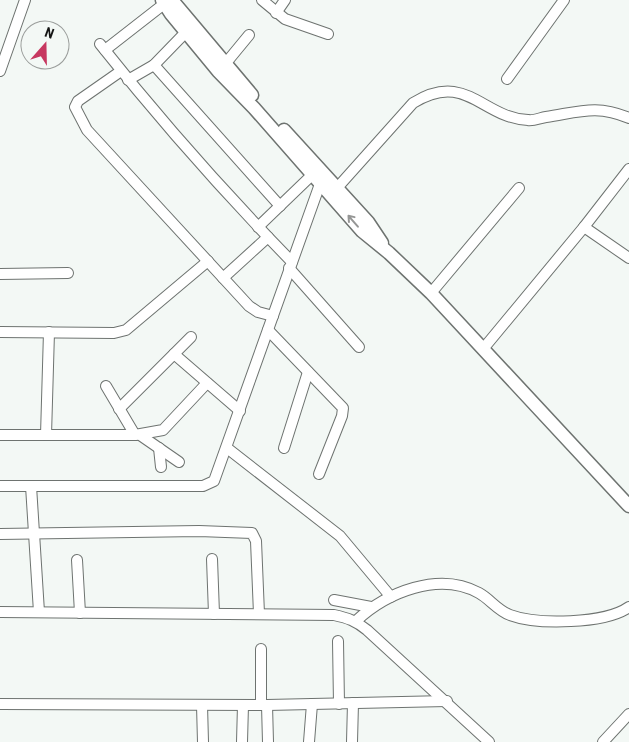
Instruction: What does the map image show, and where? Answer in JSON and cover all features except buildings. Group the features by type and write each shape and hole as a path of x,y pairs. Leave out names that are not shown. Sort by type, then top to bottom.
{"main road":[{"path":"166,1 186,32 337,188 368,222 389,253"},
{"path":"166,1 254,108 362,231 389,253 431,293 629,506"}],"street":[{"path":"0,71 25,0"},
{"path":"262,0 276,13 300,26 328,34"},
{"path":"276,13 285,0"},
{"path":"507,79 564,0"},
{"path":"166,1 102,47 162,121 268,238 359,347"},
{"path":"186,32 154,65 124,75 78,101 75,108 87,130 223,278 250,306 258,312 273,316"},
{"path":"222,68 249,35"},
{"path":"154,65 280,206"},
{"path":"337,188 413,103 426,95 440,91 454,92 513,117 529,121 605,109 629,118"},
{"path":"483,349 584,227 629,169"},
{"path":"258,227 280,206 316,179"},
{"path":"0,486 210,485 217,475 273,316 316,179"},
{"path":"431,293 519,188"},
{"path":"584,227 629,258"},
{"path":"223,278 268,238"},
{"path":"0,332 114,333 126,330 208,261"},
{"path":"0,274 68,273"},
{"path":"268,330 343,408 342,416 319,474"},
{"path":"46,435 49,332"},
{"path":"119,409 191,337"},
{"path":"174,354 240,411"},
{"path":"284,448 308,372"},
{"path":"0,435 138,435 163,430 207,383"},
{"path":"106,386 119,409 138,435 179,462"},
{"path":"159,448 161,467"},
{"path":"227,448 340,536 391,597"},
{"path":"31,486 39,612"},
{"path":"0,534 199,531 252,533 256,541 259,614"},
{"path":"212,559 214,614"},
{"path":"77,560 80,613"},
{"path":"356,621 371,607 391,597 426,585 460,585 480,593 496,607 509,614 528,619 562,621 602,618 622,612 629,607"},
{"path":"334,600 371,607"},
{"path":"0,612 334,615 356,621 489,742"},
{"path":"338,641 339,704"},
{"path":"261,649 268,742"},
{"path":"0,704 264,705 446,701"},
{"path":"352,742 353,703"},
{"path":"310,742 312,704"},
{"path":"202,705 203,742"},
{"path":"242,742 243,705"},
{"path":"608,740 629,714"}]}
